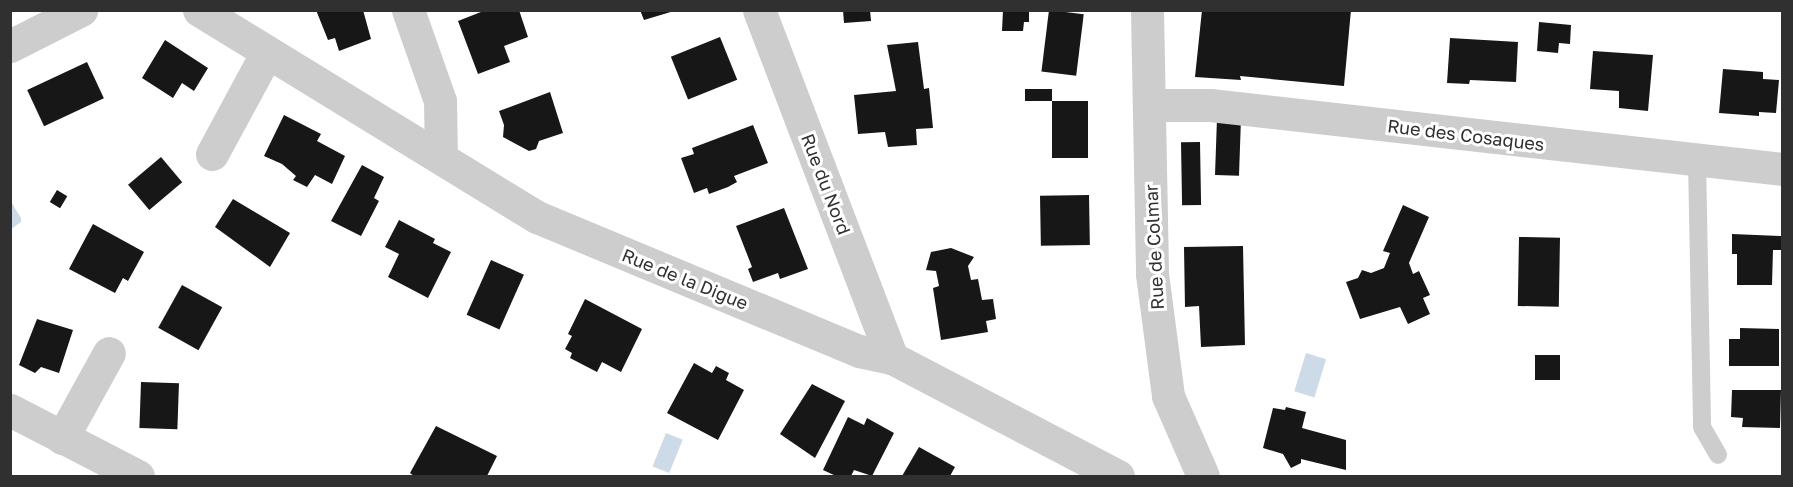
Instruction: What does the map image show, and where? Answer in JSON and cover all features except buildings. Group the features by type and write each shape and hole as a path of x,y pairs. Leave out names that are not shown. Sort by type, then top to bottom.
{"street":[{"path":"10,46 81,10"},
{"name":"Rue de la Digue","path":"200,10 266,54 441,157 537,217 859,351 892,358 1118,477"},
{"path":"408,10 440,101 441,157"},
{"name":"Rue du Nord","path":"759,10 892,358"},
{"name":"Rue de Colmar","path":"1147,10 1152,274 1168,396 1203,477"},
{"path":"212,154 266,54"},
{"name":"Rue des Cosaques","path":"1149,105 1210,105 1782,169"},
{"path":"62,438 109,353"},
{"path":"10,410 138,477"}],"lane":[{"path":"1697,161 1702,427 1718,455"}],"water":[{"path":"10,200 21,218 21,222 11,229"},
{"path":"1306,353 1326,359 1314,397 1294,391"},
{"path":"666,433 683,440 669,473 653,466"}]}
